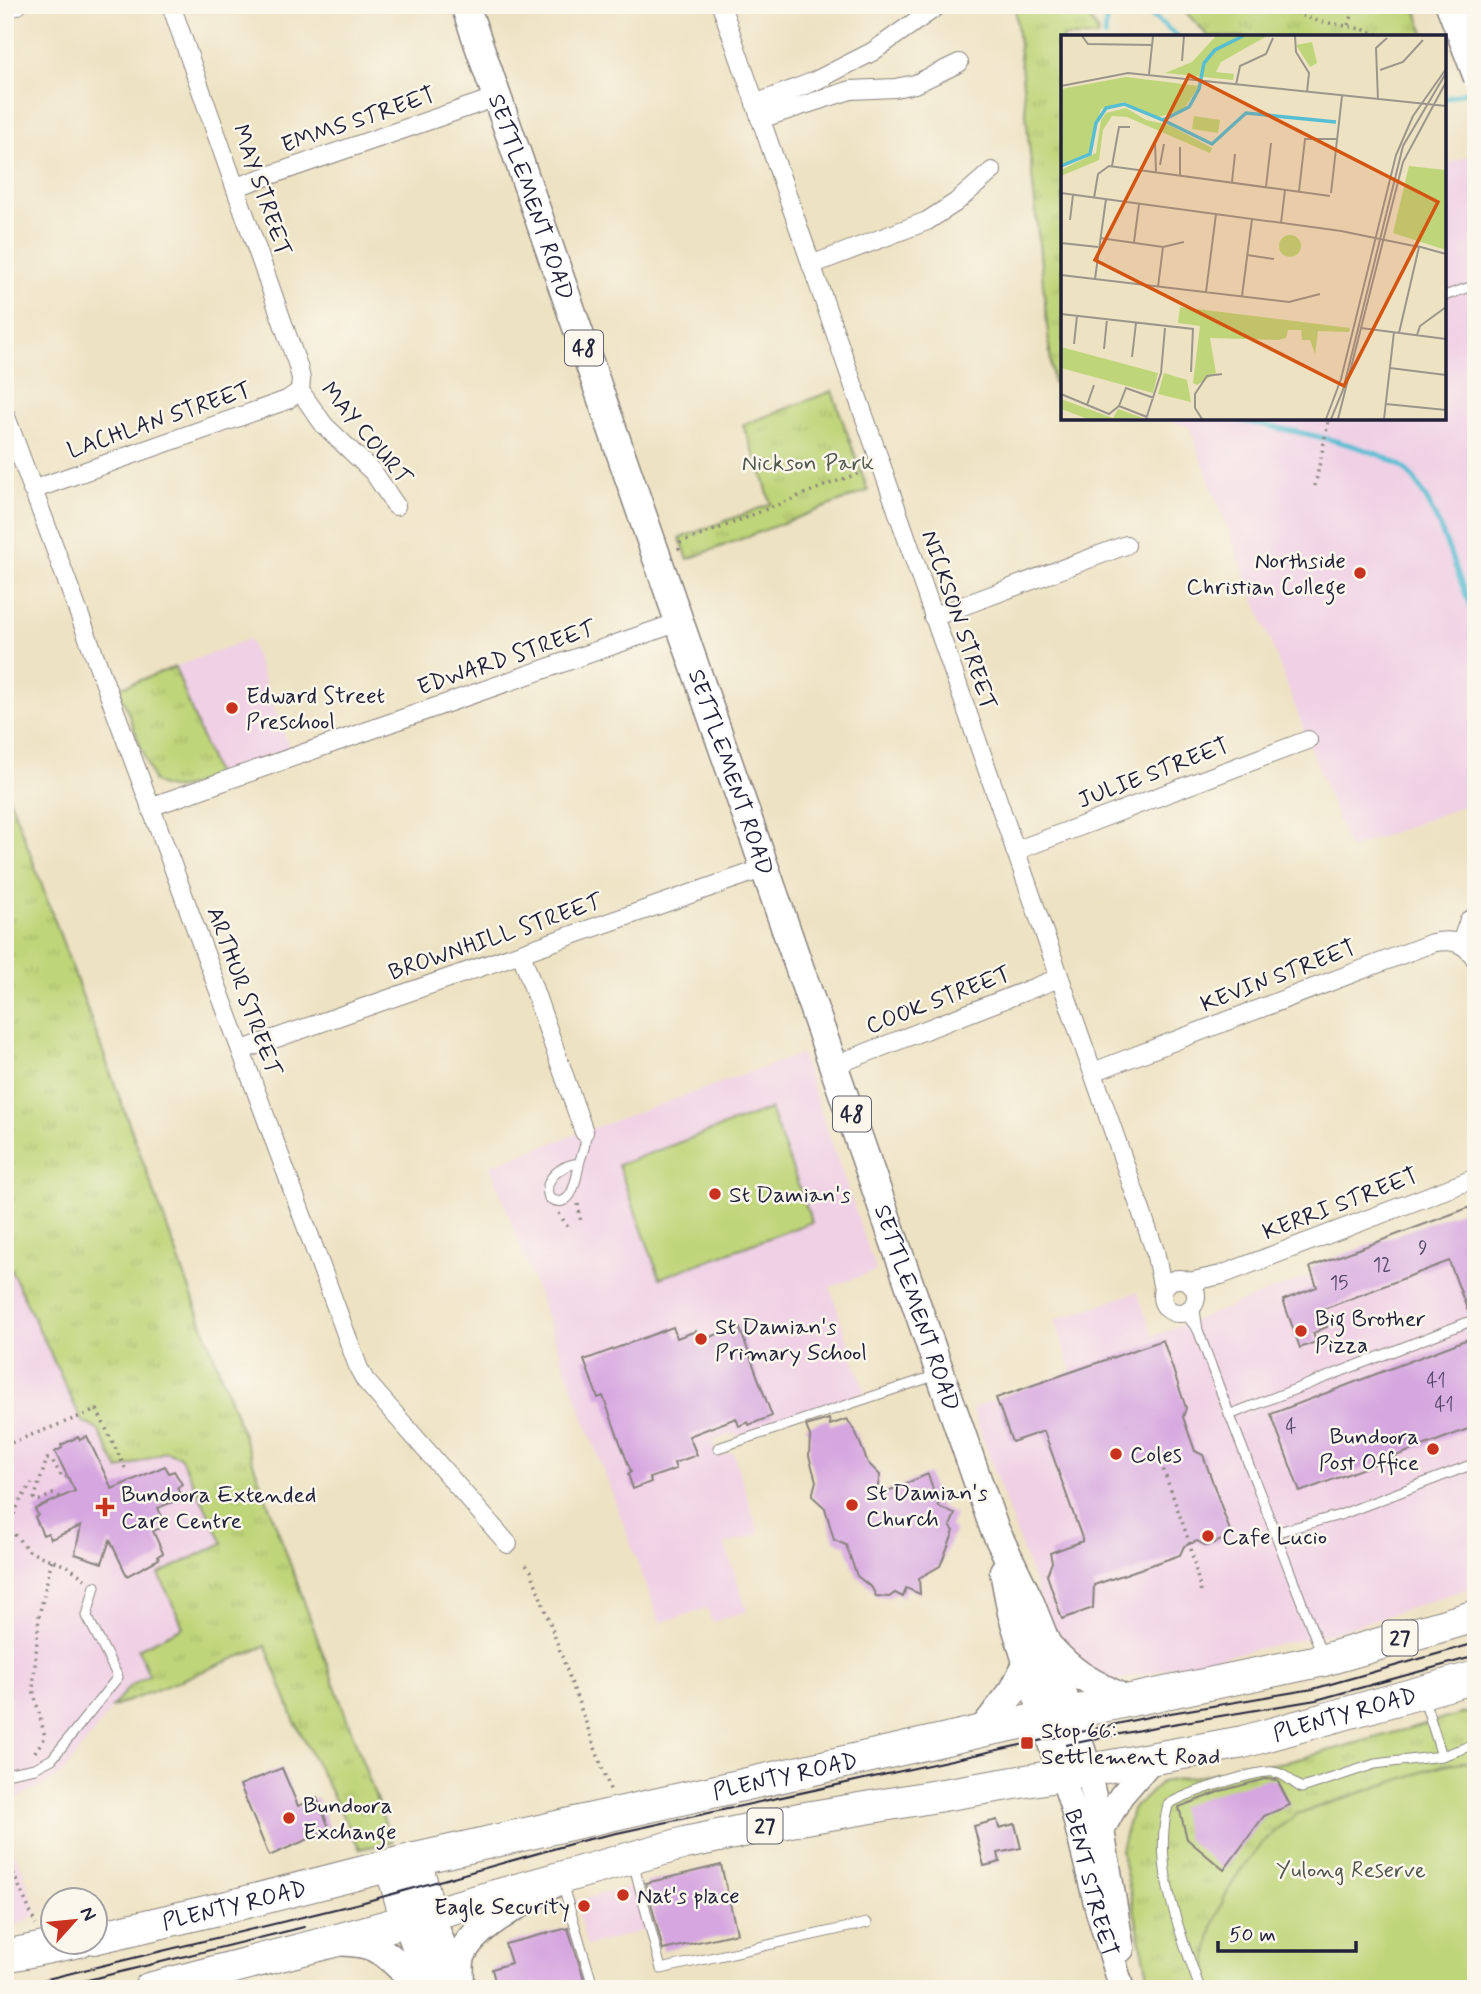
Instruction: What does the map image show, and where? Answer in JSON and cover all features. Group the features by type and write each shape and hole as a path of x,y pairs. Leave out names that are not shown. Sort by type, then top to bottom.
{"highway":[{"name":"PLENTY ROAD","path":"108,1935 403,1862 982,1731 1324,1660 1468,1620"},
{"name":"PLENTY ROAD","path":"149,1989 334,1941 632,1857 800,1819 1243,1742 1476,1677"},
{"path":"403,1862 418,1918"},
{"path":"5,1956 38,1949"}],"main road":[{"name":"SETTLEMENT ROAD","path":"464,5 998,1538 1012,1613 1037,1653 1075,1773"},
{"path":"1448,5 1476,78"},
{"path":"982,1731 1014,1690 1037,1653 1128,1700"},
{"path":"1102,1830 1121,1796 1153,1759"},
{"name":"BENT STREET","path":"1075,1773 1102,1830 1127,1989"},
{"name":"BENT STREET","path":"1075,1773 1072,1806 1098,1911 1122,1989"},
{"path":"459,1989 460,1959 472,1937 486,1925 560,1878"},
{"path":"418,1918 459,1989"},
{"path":"418,1918 431,1989"},
{"path":"334,1941 367,1945 386,1954 407,1973 419,1989"}],"street":[{"path":"5,10 18,5"},
{"name":"MAY STREET","path":"171,5 298,366 300,391"},
{"name":"NICKSON STREET","path":"721,5 1154,1251 1183,1294"},
{"path":"758,112 872,52 939,5"},
{"path":"758,112 851,89 895,88 915,84 960,63"},
{"name":"EMMS STREET","path":"236,187 497,97"},
{"path":"811,265 927,221 955,203 992,171"},
{"name":"LACHLAN STREET","path":"32,490 288,400 300,391"},
{"name":"MAY COURT","path":"300,391 324,425 374,473 396,506"},
{"name":"ARTHUR STREET","path":"5,414 359,1369 365,1380 508,1544"},
{"path":"933,617 1126,545"},
{"name":"EDWARD STREET","path":"150,807 680,622"},
{"name":"JULIE STREET","path":"1014,851 1308,740"},
{"name":"BROWNHILL STREET","path":"242,1050 765,869"},
{"path":"1469,920 1461,943 1476,960"},
{"name":"KEVIN STREET","path":"1093,1072 1432,943 1447,940 1461,943"},
{"path":"521,953 584,1132"},
{"name":"COOK STREET","path":"835,1065 1059,978"},
{"name":"KERRI STREET","path":"1183,1294 1221,1275 1476,1178"}],"lane":[{"path":"1446,295 1476,285"},
{"path":"579,1163 570,1164 548,1182 546,1187 549,1198 559,1202 570,1196 578,1179 579,1163 586,1142 584,1132"},
{"name":"NICKSON STREET","path":"1183,1294 1324,1660"},
{"path":"1229,1415 1476,1319"},
{"path":"718,1448 942,1374"},
{"path":"1274,1533 1340,1515 1476,1463"},
{"path":"5,1774 35,1768 52,1759 118,1677 87,1616 95,1586"},
{"path":"1422,1691 1442,1756"},
{"path":"1200,1989 1166,1886 1164,1855 1165,1816 1168,1805 1186,1795 1264,1772 1279,1773 1302,1788 1375,1764 1442,1756 1476,1744"},
{"path":"632,1857 661,1969 867,1923"},
{"path":"560,1878 594,1989"}],"path":[{"path":"1284,5 1316,22 1348,25 1378,35"},
{"path":"1348,25 1357,5"},
{"path":"1315,486 1328,420"},
{"path":"679,555 680,543 863,472"},
{"path":"5,1446 97,1410 125,1468"},
{"path":"66,1476 62,1477 52,1460 47,1459 7,1525 30,1552 69,1567 95,1586"},
{"path":"1161,1463 1190,1544 1201,1593"},
{"path":"32,1483 37,1500 52,1494 60,1497"},
{"path":"34,1754 45,1737 33,1689 39,1616 52,1559"},
{"path":"526,1565 531,1570 618,1814"},
{"path":"5,1854 36,1927"}],"shaded area":[{"name":"Northside Christian College","path":"1476,153 1476,801 1349,849 1189,426 1165,420 1446,420 1446,164"},
{"name":"Edward Street Preschool","path":"249,639 289,748 216,775 175,667"},
{"name":"St Damian's Primary School","path":"801,1054 876,1271 830,1287 865,1392 739,1436 732,1434 712,1441 718,1457 733,1452 759,1534 725,1545 747,1611 712,1622 707,1608 660,1623 490,1165"},
{"path":"1476,1213 1476,1586 1339,1631 1100,1685 1054,1639 972,1408 1072,1372 1055,1320 1137,1292 1153,1336"},
{"name":"Bundoora Extended Care Centre","path":"5,1257 82,1421 98,1430 118,1470 166,1451 180,1456 223,1543 159,1573 184,1628 138,1649 150,1675 129,1686 61,1775 5,1805"},
{"path":"5,1835 22,1868 37,1914 5,1929"},
{"path":"634,1886 645,1930 587,1946 575,1901"}],"green space":[{"path":"1015,5 1082,5 1098,32 1097,35 1061,35 1061,382 1053,383"},
{"path":"1179,5 1415,5 1424,35 1207,35"},
{"name":"Nickson Park","path":"832,391 868,491 688,559 680,538 771,504 743,425"},
{"path":"175,667 216,775 193,785 171,788 154,782 119,688"},
{"path":"5,787 392,1842 360,1849 295,1722 266,1646 111,1708 130,1686 149,1675 138,1649 183,1627 159,1574 223,1543 180,1456 166,1451 119,1470 98,1430 82,1421 5,1257"},
{"name":"St Damian's","path":"770,1109 812,1222 660,1278 618,1165"},
{"name":"Yulong Reserve","path":"1476,1710 1476,1989 1151,1989 1121,1849 1132,1810 1161,1782 1291,1761"},
{"path":"1476,1763 1476,1989 1209,1989 1207,1963 1218,1913 1243,1868 1277,1830 1297,1814 1443,1765"}],"building":[{"path":"1476,1205 1476,1312 1469,1314 1449,1261 1321,1310 1327,1327 1313,1333 1316,1342 1300,1348 1283,1300 1317,1287 1310,1267"},
{"path":"739,1326 772,1416 739,1426 736,1418 689,1436 697,1455 674,1463 676,1469 650,1478 651,1482 633,1489 628,1474 631,1472 603,1396 598,1398 584,1360 673,1327 677,1338 696,1331 700,1341"},
{"path":"1476,1336 1476,1426 1300,1492 1271,1414"},
{"path":"1163,1340 1186,1408 1183,1417 1195,1451 1203,1455 1230,1531 1225,1539 1206,1546 1197,1541 1184,1546 1180,1555 1094,1585 1093,1608 1062,1619 1047,1575 1052,1562 1050,1553 1083,1541 1044,1431 1012,1442 996,1398"},
{"name":"St Damian's Church","path":"829,1419 830,1425 847,1419 856,1433 868,1463 880,1475 876,1496 928,1474 939,1507 955,1514 950,1526 954,1531 940,1566 919,1578 920,1594 906,1588 903,1597 895,1593 889,1597 876,1596 872,1588 857,1576 846,1545 834,1540 825,1508 812,1496 816,1481 809,1456 810,1436 806,1426"},
{"path":"87,1436 112,1489 165,1466 169,1473 174,1471 182,1484 177,1488 182,1498 158,1508 166,1526 153,1531 163,1553 158,1556 159,1559 127,1576 110,1540 102,1563 75,1554 81,1526 51,1539 48,1533 43,1535 35,1517 38,1515 35,1509 75,1491 55,1452 62,1448 61,1445"},
{"name":"Bundoora Exchange","path":"282,1768 298,1806 317,1798 330,1830 269,1856 240,1785"},
{"path":"1265,1779 1277,1780 1290,1805 1264,1816 1224,1870 1187,1839 1179,1807 1221,1791"},
{"path":"997,1820 999,1828 1015,1824 1021,1848 998,1853 1000,1862 984,1866 974,1826"},
{"path":"721,1865 737,1933 663,1950 646,1883"},
{"path":"568,1928 587,1989 497,1989 492,1969 511,1963 505,1944"}],"waterway":[{"path":"1105,35 1107,5"},
{"path":"1139,5 1176,35"},
{"path":"1446,98 1476,88"},
{"path":"1238,420 1349,445 1393,461 1407,471 1417,483 1437,520 1476,622"}],"tram line":[{"path":"6,1989 364,1902 585,1840 1153,1716 1313,1689 1476,1643"},
{"path":"1066,1745 1316,1700 1476,1656"},
{"path":"51,1989 304,1927"}],"place":[{"name":"Northside Christian College","path":"1360,573"},
{"name":"Edward Street Preschool","path":"232,708"},
{"name":"St Damian's","path":"715,1194"},
{"name":"Big Brother Pizza","path":"1301,1331"},
{"name":"St Damian's Primary School","path":"701,1339"},
{"name":"Bundoora Post Office","path":"1433,1449"},
{"name":"Coles","path":"1116,1454"},
{"name":"St Damian's Church","path":"852,1505"},
{"name":"Bundoora Extended Care Centre","path":"105,1507"},
{"name":"Cafe Lucio","path":"1208,1536"},
{"name":"Stop 66: Settlement Road","path":"1027,1743"},
{"name":"Bundoora Exchange","path":"289,1818"},
{"name":"Nat's place","path":"623,1895"},
{"name":"Eagle Security","path":"584,1906"}]}
